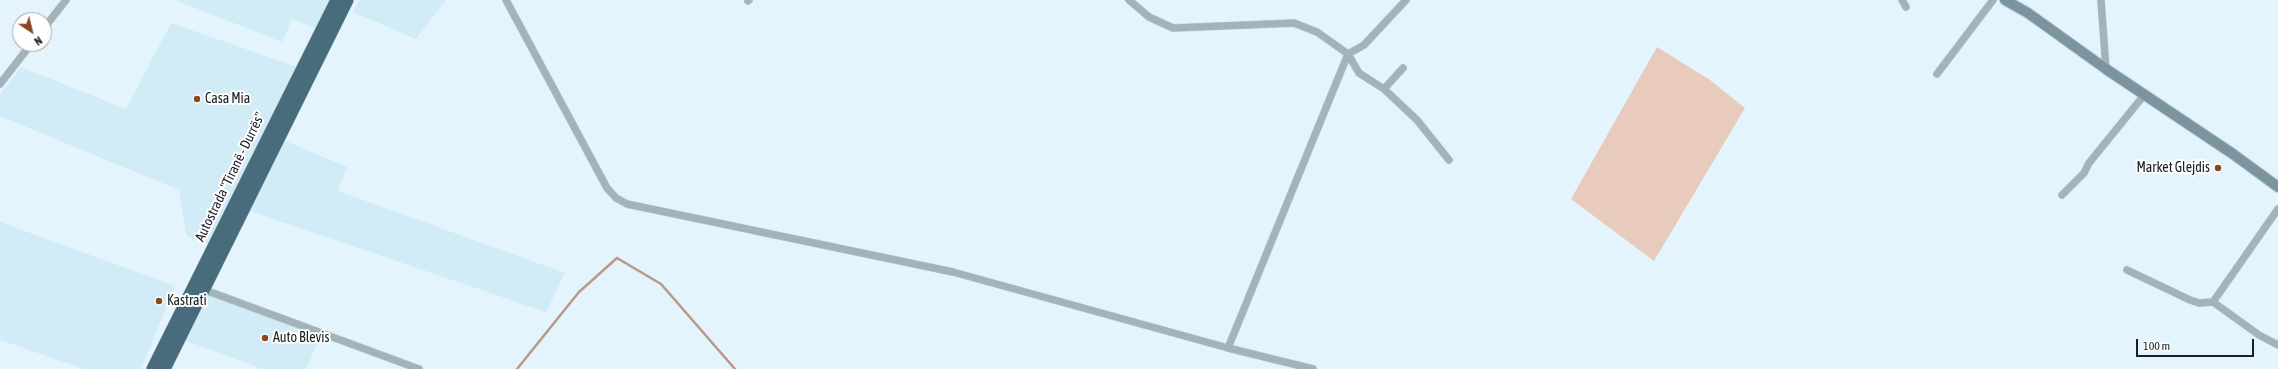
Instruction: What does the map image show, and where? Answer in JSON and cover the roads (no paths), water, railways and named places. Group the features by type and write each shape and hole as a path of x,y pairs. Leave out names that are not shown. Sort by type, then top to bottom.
{"highway":[{"name":"Autostrada \"Tiranë - Durrës\"","path":"153,369 337,0"},
{"name":"Autostrada \"Tiranë - Durrës\"","path":"164,369 205,290 348,0"}],"street":[{"path":"52,18 66,0"},
{"path":"506,0 607,188 616,198 628,204 953,272 1228,348 1313,369"},
{"path":"1129,0 1149,17 1173,28 1294,23 1317,32 1348,54 1359,72 1384,89 1417,120 1449,160"},
{"path":"1228,348 1348,54 1364,45 1406,0"},
{"path":"1902,0 1906,7"},
{"path":"1937,74 1993,0"},
{"path":"2005,0 2028,13 2106,69 2145,94 2278,187"},
{"path":"2101,0 2106,69"},
{"path":"0,84 25,52"},
{"path":"1384,89 1403,68"},
{"path":"2062,194 2084,173 2089,163 2145,94"},
{"path":"2214,302 2278,209"},
{"path":"2127,270 2190,300 2199,303 2214,302 2259,335 2278,345"},
{"path":"205,290 419,369"}],"waterway":[{"path":"517,369 579,292 617,258 661,284 735,369"}],"place":[{"name":"Casa Mia","path":"197,99"},
{"name":"Market Glejdis","path":"2218,168"},
{"name":"Kastrati","path":"159,301"},
{"name":"Auto Blevis","path":"265,338"}]}
